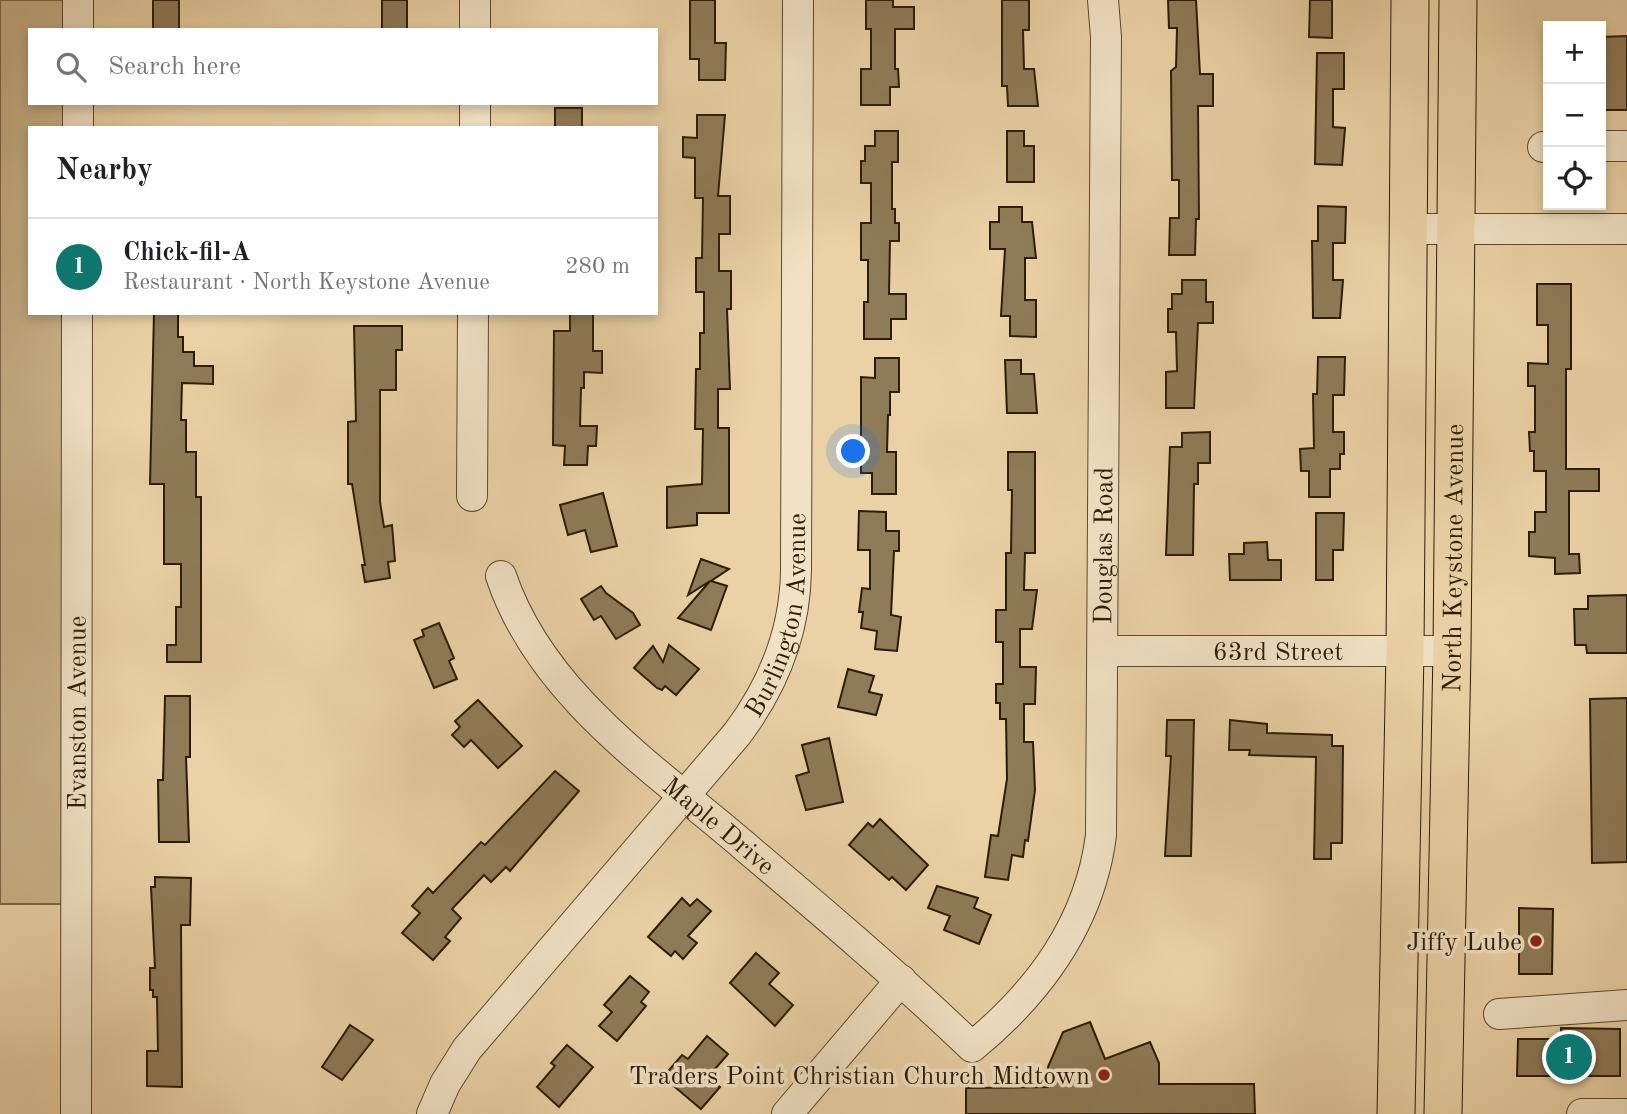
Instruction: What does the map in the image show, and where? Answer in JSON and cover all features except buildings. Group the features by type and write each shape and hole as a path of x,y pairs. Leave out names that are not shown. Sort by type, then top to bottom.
{"main road":[{"name":"North Keystone Avenue","path":"1396,1114 1405,651 1410,0"},
{"name":"North Keystone Avenue","path":"1443,1114 1452,651 1458,0"}],"street":[{"path":"78,0 78,28"},
{"path":"475,0 475,28"},
{"name":"Burlington Avenue","path":"432,1114 456,1065 480,1032 737,734 766,691 779,662 793,611 796,571 798,0"},
{"name":"Douglas Road","path":"972,1047 988,1034 1057,956 1071,936 1087,896 1098,856 1102,815 1103,650 1106,37 1103,0"},
{"path":"78,105 78,126"},
{"path":"475,105 475,126"},
{"path":"1606,146 1627,146"},
{"path":"1409,229 1627,229"},
{"name":"Evanston Avenue","path":"76,1114 78,315"},
{"path":"472,496 474,315"},
{"name":"Maple Drive","path":"501,576 534,645 566,688 685,795 901,980 972,1047"},
{"name":"63rd Street","path":"1103,650 1452,651"},
{"path":"788,1114 901,980"},
{"path":"1499,1014 1627,1005"},
{"path":"1582,1114 1627,1114"}],"shaded area":[{"path":"0,0 78,0 78,28 28,28 28,105 78,105 78,126 28,126 28,315 78,315 77,904 0,904"}],"place":[{"name":"Jiffy Lube","path":"1536,941"},
{"name":"Chick-fil-A","path":"1569,1057"},
{"name":"Traders Point Christian Church Midtown","path":"1104,1075"}]}
